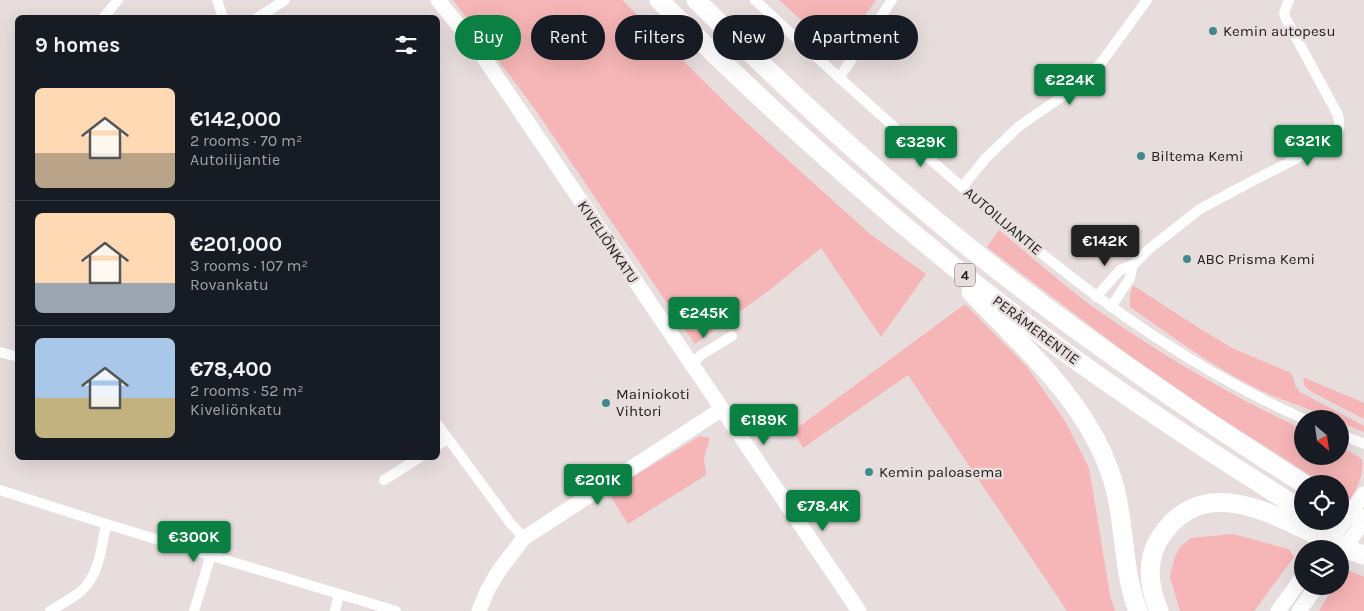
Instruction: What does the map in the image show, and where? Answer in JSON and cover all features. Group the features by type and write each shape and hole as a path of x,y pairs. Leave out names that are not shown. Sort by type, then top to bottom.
{"highway":[{"name":"PERÄMERENTIE","path":"659,0 780,115 943,258 1057,346 1135,402 1194,442 1294,505"},
{"name":"PERÄMERENTIE","path":"696,0 756,59 882,174 972,249 1130,368 1217,429 1294,478"},
{"path":"943,258 968,289 1057,381 1092,433 1104,456 1114,486 1132,593 1138,611"},
{"path":"1159,611 1150,586 1153,550 1168,527 1191,510 1204,505 1222,502 1239,504 1274,515 1348,551 1364,555"},
{"path":"1349,512 1364,521"},
{"path":"1334,530 1364,549"}],"main road":[{"name":"KIVELIÖNKATU","path":"438,0 480,52 859,611"},
{"path":"479,611 487,591 500,569 524,538 722,409"},
{"path":"1331,540 1364,494"},
{"path":"1349,542 1364,521"},
{"path":"1278,611 1294,589"},
{"path":"1299,611 1310,595"}],"street":[{"path":"106,15 118,0"},
{"path":"217,0 221,15"},
{"path":"262,15 285,0"},
{"name":"AUTOILIJANTIE","path":"755,0 839,78 962,187 1096,297 1149,334 1213,373 1270,404 1294,415"},
{"path":"839,78 892,0"},
{"path":"962,187 986,158 1018,127 1076,87 1102,64 1147,0"},
{"path":"1096,297 1120,270 1133,264 1200,209 1328,142 1339,132 1340,122 1338,116 1286,19 1284,13 1289,0"},
{"path":"1111,307 1130,278 1133,264"},
{"path":"692,364 701,355 732,336"},
{"path":"0,352 15,356"},
{"path":"440,428 511,524 524,538"},
{"path":"1349,438 1364,444"},
{"path":"440,444 447,439"},
{"path":"384,480 416,460"},
{"path":"0,490 106,524 396,611"},
{"path":"50,611 80,592 88,584 100,555 106,524"},
{"path":"194,611 211,554"},
{"path":"334,611 339,594"}],"shaded area":[{"path":"453,0 622,0 637,15 615,15 615,60 683,60 738,115 870,234 926,274 881,337 821,248 771,289 695,344 534,108 498,60 521,60 521,15 464,15"},
{"path":"779,0 876,0 865,15 796,15"},
{"path":"999,230 1081,298 1144,341 1221,388 1294,425 1294,465 1211,412 1122,350 987,247"},
{"path":"1134,286 1232,348 1291,373 1300,392 1334,410 1310,410 1282,399 1262,391 1205,359 1130,307 1132,287"},
{"path":"965,304 1028,368 1065,421 1089,468 1110,595 1115,611 1067,611 908,375 803,448 793,431"},
{"path":"1305,378 1364,403 1364,419 1310,391 1304,385 1303,379"},
{"path":"1349,418 1364,426 1364,432 1349,426"},
{"path":"700,436 710,438 704,458 706,475 628,524 608,492"},
{"path":"1349,451 1362,459 1360,481 1349,500 1349,475 1310,475 1294,465 1349,465"},
{"path":"1233,534 1289,549 1294,557 1254,611 1180,611 1170,577 1174,559 1180,547 1191,538"},
{"path":"1349,571 1364,577 1364,611 1319,611 1329,595 1349,595"}],"place":[{"name":"Kemin autopesu","path":"1213,31"},
{"name":"Biltema Kemi","path":"1141,156"},
{"name":"ABC Prisma Kemi","path":"1187,259"},
{"name":"Mainiokoti Vihtori","path":"606,403"},
{"name":"Kemin paloasema","path":"869,472"}]}
